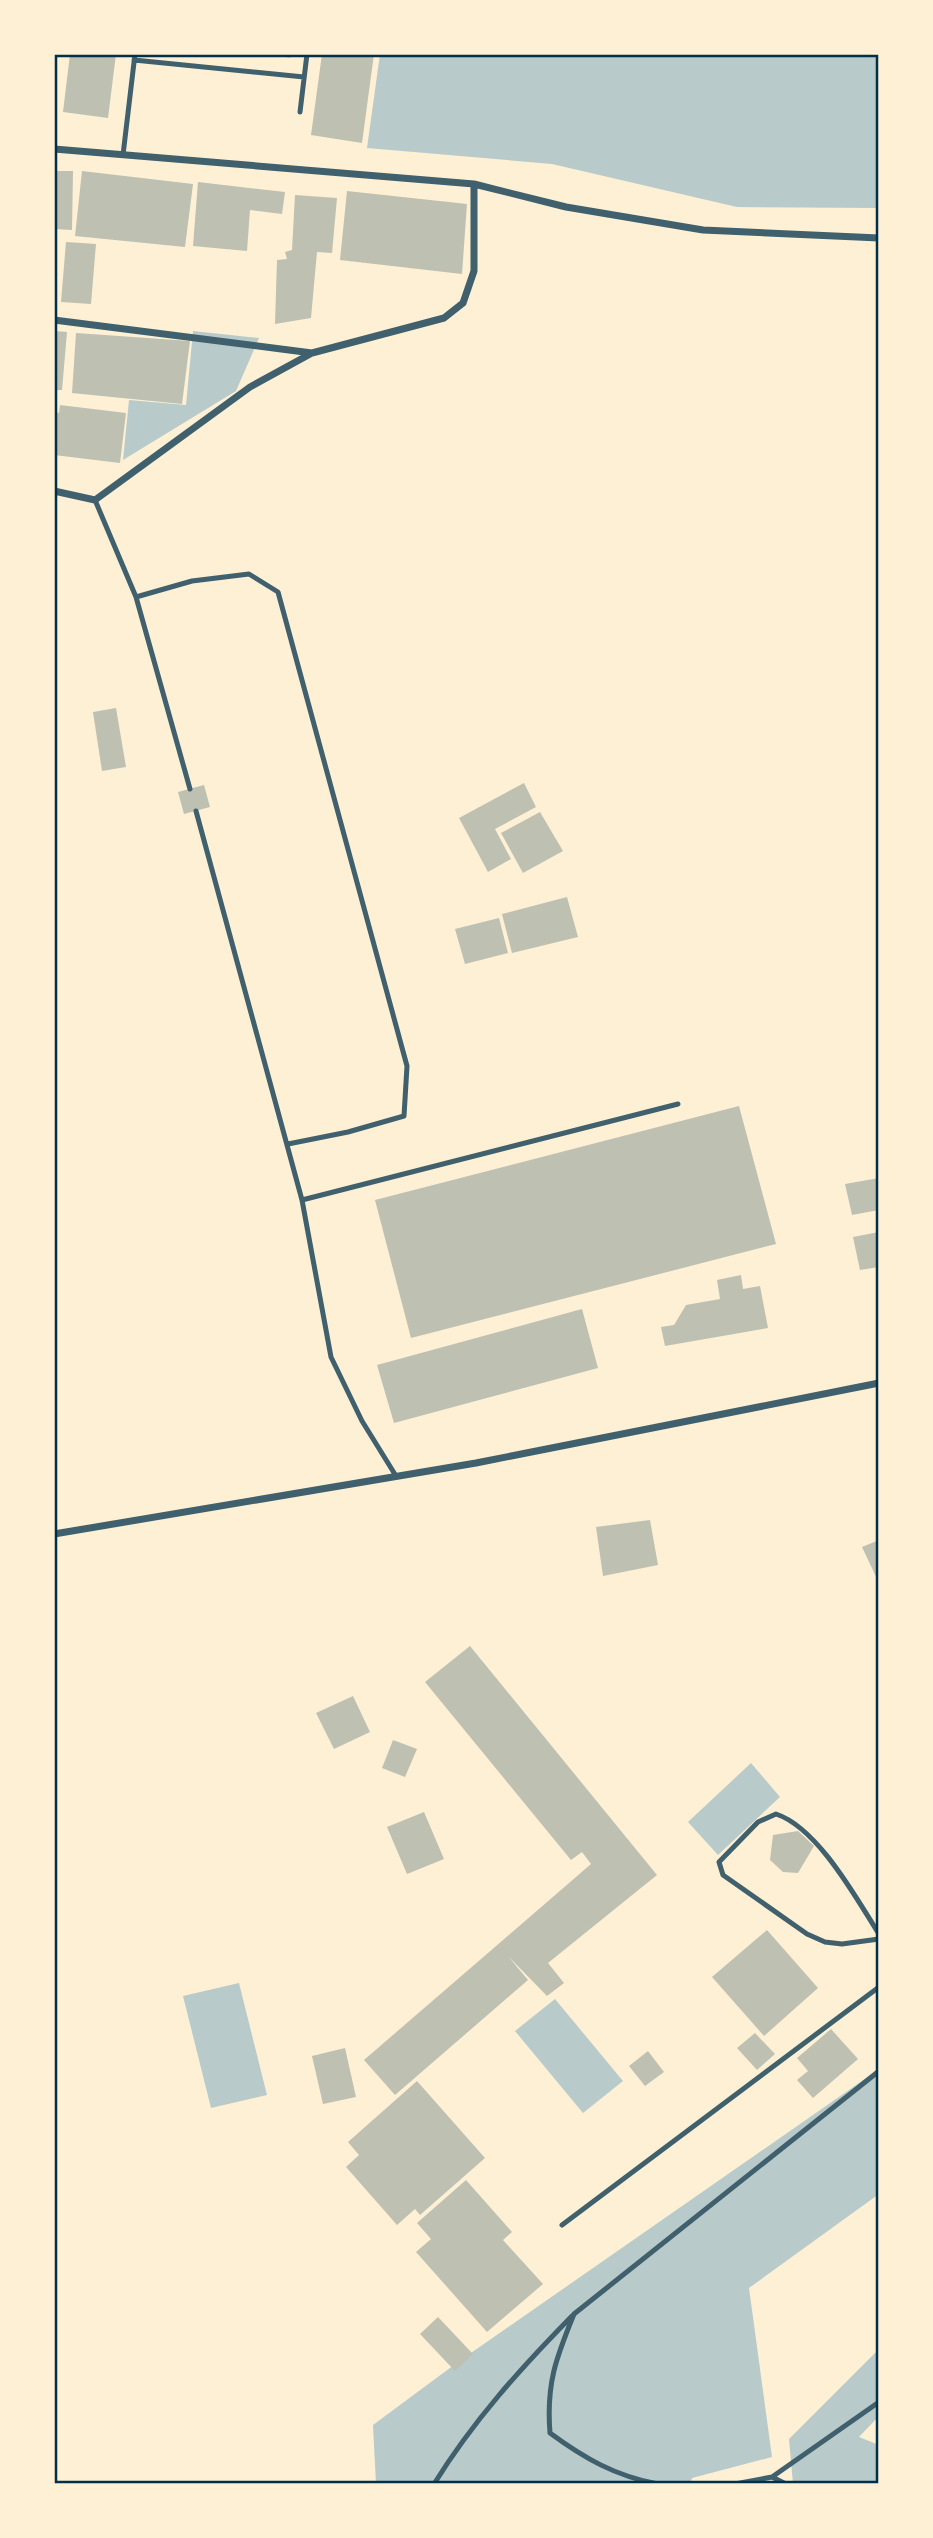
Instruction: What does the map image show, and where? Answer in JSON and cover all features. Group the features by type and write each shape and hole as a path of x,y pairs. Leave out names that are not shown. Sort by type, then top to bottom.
{"street":[{"path":"54,149 474,184 566,207 703,230 879,238"},
{"path":"54,491 95,500 250,387 312,353 444,318 463,303 474,271 474,184"},
{"path":"54,320 312,353"},
{"path":"54,1534 476,1463 879,1383"}],"lane":[{"path":"300,111 307,54"},
{"path":"124,155 135,57 304,77"},
{"path":"95,500 136,597 190,789"},
{"path":"136,597 192,582 249,573 278,592 407,1066 404,1116 348,1132 288,1143"},
{"path":"196,811 288,1143 302,1200 331,1357 362,1421 396,1476"},
{"path":"302,1200 678,1104"},
{"path":"776,1814 791,1819 844,1878 879,1937 842,1944 807,1934 723,1875 719,1862 758,1822 776,1814"},
{"path":"562,2225 879,1987"},
{"path":"434,2484 485,2410 519,2370 574,2314 879,2071"},
{"path":"574,2314 552,2369 547,2400 550,2432 583,2458 626,2478 658,2484"},
{"path":"735,2484 772,2477 879,2402"},
{"path":"772,2477 786,2484"}],"shaded area":[{"path":"380,54 879,54 879,208 737,207 552,164 367,148"},
{"path":"193,331 259,338 236,391 123,460 129,400 186,405"},
{"path":"751,1763 780,1797 718,1855 688,1822"},
{"path":"239,1983 267,2095 211,2108 183,1996"},
{"path":"555,1999 623,2081 583,2113 515,2031"},
{"path":"879,2069 879,2194 749,2288 772,2457 692,2478 690,2484 376,2484 373,2425 458,2362"},
{"path":"879,2349 879,2416 859,2437 879,2445 879,2484 793,2484 789,2439"}],"building":[{"path":"70,54 116,54 108,118 63,112"},
{"path":"272,54 290,54 290,58"},
{"path":"322,54 374,54 362,143 311,135"},
{"path":"54,171 73,171 72,230 54,229"},
{"path":"82,171 193,184 185,247 75,236"},
{"path":"198,182 285,192 282,214 250,210 247,251 193,246"},
{"path":"347,191 467,204 462,274 340,260"},
{"path":"295,195 337,198 332,253 317,252 311,318 275,324 277,260 287,259 285,252 292,250"},
{"path":"66,242 96,244 91,304 61,302"},
{"path":"54,331 67,332 62,390 54,390"},
{"path":"76,333 190,341 182,404 72,393"},
{"path":"60,405 126,413 120,463 54,455 57,426 54,431 54,412 59,413"},
{"path":"116,708 126,767 102,771 93,712"},
{"path":"524,783 536,807 495,829 511,859 488,872 459,818"},
{"path":"204,785 210,807 184,814 178,792"},
{"path":"540,812 563,851 523,873 501,833"},
{"path":"567,897 578,937 512,953 502,914"},
{"path":"499,918 508,953 465,964 455,929"},
{"path":"739,1106 776,1244 411,1338 375,1200"},
{"path":"879,1178 879,1210 852,1215 845,1184"},
{"path":"879,1232 879,1267 860,1270 853,1237"},
{"path":"741,1275 743,1289 760,1286 768,1328 665,1346 661,1327 674,1325 686,1305 720,1299 717,1280"},
{"path":"582,1309 598,1368 394,1423 377,1365"},
{"path":"650,1520 658,1565 603,1576 596,1527"},
{"path":"879,1540 879,1583 862,1547"},
{"path":"470,1646 657,1875 548,1963 564,1983 547,1996 508,1956 528,1980 395,2095 364,2060 591,1864 582,1852 571,1860 425,1682"},
{"path":"353,1696 370,1732 334,1749 316,1713"},
{"path":"393,1740 417,1749 405,1777 382,1768"},
{"path":"424,1812 444,1859 407,1874 387,1827"},
{"path":"798,1831 814,1846 798,1873 783,1872 770,1860 773,1835"},
{"path":"767,1930 818,1988 764,2036 712,1977"},
{"path":"831,2029 858,2059 813,2098 797,2080 808,2071 797,2058"},
{"path":"755,2033 775,2054 757,2070 737,2048"},
{"path":"345,2048 356,2097 323,2104 312,2056"},
{"path":"648,2051 664,2072 645,2086 629,2066"},
{"path":"417,2081 485,2158 420,2215 415,2209 397,2225 346,2167 359,2155 348,2142"},
{"path":"466,2180 512,2232 503,2240 543,2284 487,2332 416,2252 431,2239 417,2223"},
{"path":"438,2317 473,2354 455,2371 420,2334"}]}
